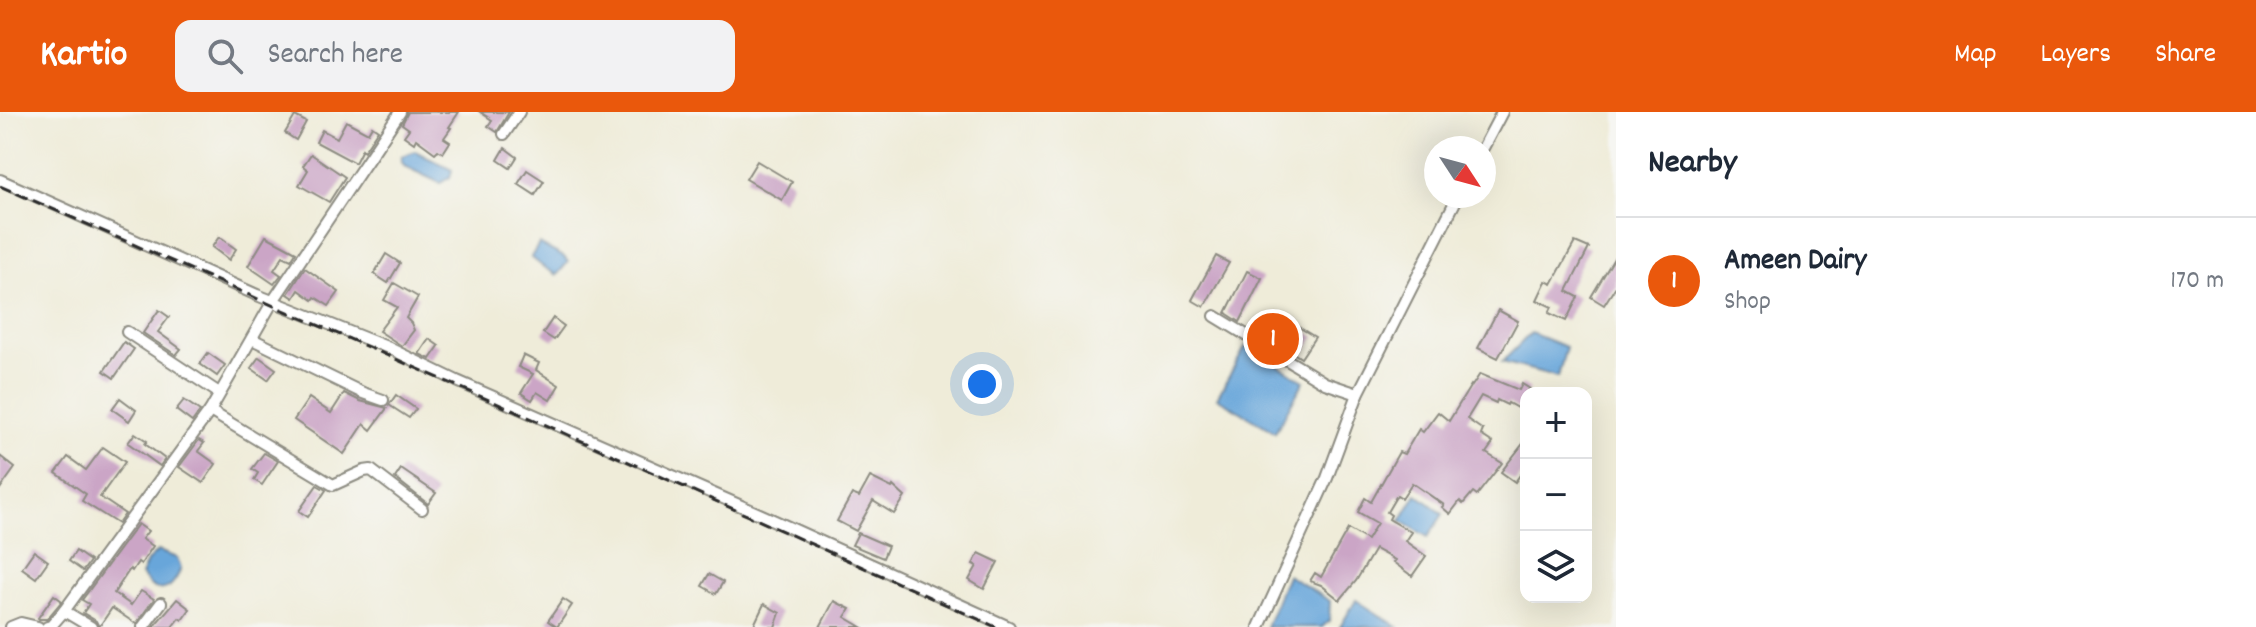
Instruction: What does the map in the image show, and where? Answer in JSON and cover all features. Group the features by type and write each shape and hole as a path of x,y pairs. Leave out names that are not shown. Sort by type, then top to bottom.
{"street":[{"path":"47,627 64,611 210,411 273,301 400,112"},
{"path":"504,134 519,112"},
{"path":"1489,136 1502,112"},
{"path":"0,180 273,301 389,348 1009,627"},
{"path":"1259,627 1327,478 1358,394 1452,208"},
{"path":"1215,316 1325,383 1358,394"},
{"path":"127,332 219,393"},
{"path":"252,339 383,400"},
{"path":"210,411 333,485 371,470 422,509"},
{"path":"143,627 161,603"},
{"path":"64,611 91,627"},
{"path":"11,627 21,623 38,627"}],"water":[{"path":"415,151 452,170 450,177 440,183 404,166 402,156"},
{"path":"539,244 568,262 557,275 531,257"},
{"path":"1531,333 1566,347 1558,377 1502,362"},
{"path":"1246,346 1304,381 1275,432 1217,398"},
{"path":"1417,494 1443,514 1428,537 1401,521"},
{"path":"158,551 177,558 181,568 169,587 164,589 153,587 141,575 148,560"},
{"path":"1287,575 1330,601 1329,621 1322,627 1266,627"},
{"path":"1356,600 1398,627 1340,627"}],"building":[{"path":"408,112 459,112 444,138 450,142 443,153 438,150 435,153 416,139 414,143 404,136 409,129 402,124"},
{"path":"480,112 509,112 497,132 488,126 492,120"},
{"path":"295,116 306,122 296,140 285,133"},
{"path":"346,121 368,133 372,126 378,130 355,163 316,142 322,130 337,138"},
{"path":"505,148 517,157 510,168 498,160"},
{"path":"311,154 345,177 329,202 299,185 308,170 303,166"},
{"path":"757,161 792,182 782,200 746,179"},
{"path":"527,170 544,181 535,195 518,184"},
{"path":"266,236 296,252 291,260 283,256 274,270 281,275 274,284 248,266"},
{"path":"219,237 236,249 229,260 212,247"},
{"path":"1575,242 1589,248 1567,291 1578,297 1566,321 1549,313 1552,307 1537,300 1546,281 1552,284"},
{"path":"386,254 400,263 388,283 374,274"},
{"path":"1616,255 1616,286 1604,305 1591,297"},
{"path":"1216,256 1229,263 1204,307 1192,300"},
{"path":"305,268 339,292 329,306 299,290 294,298 288,294"},
{"path":"1247,271 1262,278 1240,322 1226,313"},
{"path":"394,283 418,297 406,318 414,330 402,346 379,331 397,307 384,300"},
{"path":"159,310 169,317 158,332 181,349 176,355 143,333"},
{"path":"1498,310 1518,321 1498,358 1478,348"},
{"path":"1277,314 1315,337 1301,358 1283,346 1290,335 1272,322"},
{"path":"553,318 564,326 554,340 543,333"},
{"path":"429,339 439,346 430,359 419,354"},
{"path":"124,342 134,349 114,378 104,371"},
{"path":"208,353 225,365 217,376 200,364"},
{"path":"523,355 539,363 536,370 559,385 550,400 537,392 532,400 521,393 533,374 518,367"},
{"path":"259,357 276,369 268,380 251,368"},
{"path":"1480,374 1520,388 1520,410 1481,396 1467,419 1483,430 1481,435 1493,443 1486,453 1502,463 1477,495 1473,492 1463,504 1460,501 1450,514 1442,507 1444,505 1412,483 1402,498 1397,495 1387,512 1391,515 1389,519 1411,532 1405,541 1426,556 1412,576 1393,562 1395,560 1375,549 1356,581 1340,600 1321,585 1310,581 1315,573 1321,577 1348,529 1367,540 1377,523 1358,512 1365,498 1371,502 1399,452 1404,454 1419,429 1423,432 1438,412 1449,421"},
{"path":"344,393 387,408 371,430 364,424 344,454 294,420 309,398 331,413"},
{"path":"396,395 416,409 409,418 389,405"},
{"path":"120,398 136,410 129,421 112,409"},
{"path":"184,400 200,411 192,422 176,410"},
{"path":"135,433 165,459 160,466 128,443"},
{"path":"199,440 204,443 198,451 216,464 203,483 179,467"},
{"path":"103,447 125,462 100,497 125,514 118,524 82,501 86,494 56,473 68,457 86,470"},
{"path":"1520,448 1520,475 1515,482 1501,472"},
{"path":"264,453 278,461 262,485 254,480 258,473 252,469"},
{"path":"0,456 15,468 0,489"},
{"path":"401,469 436,493 428,504 395,478"},
{"path":"870,477 893,486 905,497 894,514 873,501 856,531 837,521 852,494 859,497"},
{"path":"317,485 326,490 308,517 299,511"},
{"path":"138,524 148,531 142,539 153,546 141,564 138,562 132,571 130,569 114,593 131,605 141,591 154,599 136,624 112,608 99,627 96,621 83,613 89,604 82,600"},
{"path":"858,533 888,546 883,558 852,545"},
{"path":"34,551 48,561 36,578 22,568"},
{"path":"76,551 90,561 83,571 69,561"},
{"path":"979,553 998,562 984,589 969,580 977,566 973,564"},
{"path":"709,574 723,582 716,594 702,586"},
{"path":"54,595 62,601 47,619 39,619 38,618"},
{"path":"177,599 190,609 182,620 179,618 172,627 153,627"},
{"path":"563,599 572,605 557,627 548,621"},
{"path":"834,601 850,609 845,617 862,627 820,627"},
{"path":"764,604 780,613 775,627 753,627"}],"railway":[{"path":"0,186 553,428 996,627"}],"place":[{"name":"Ameen Dairy","path":"1273,339"}]}
